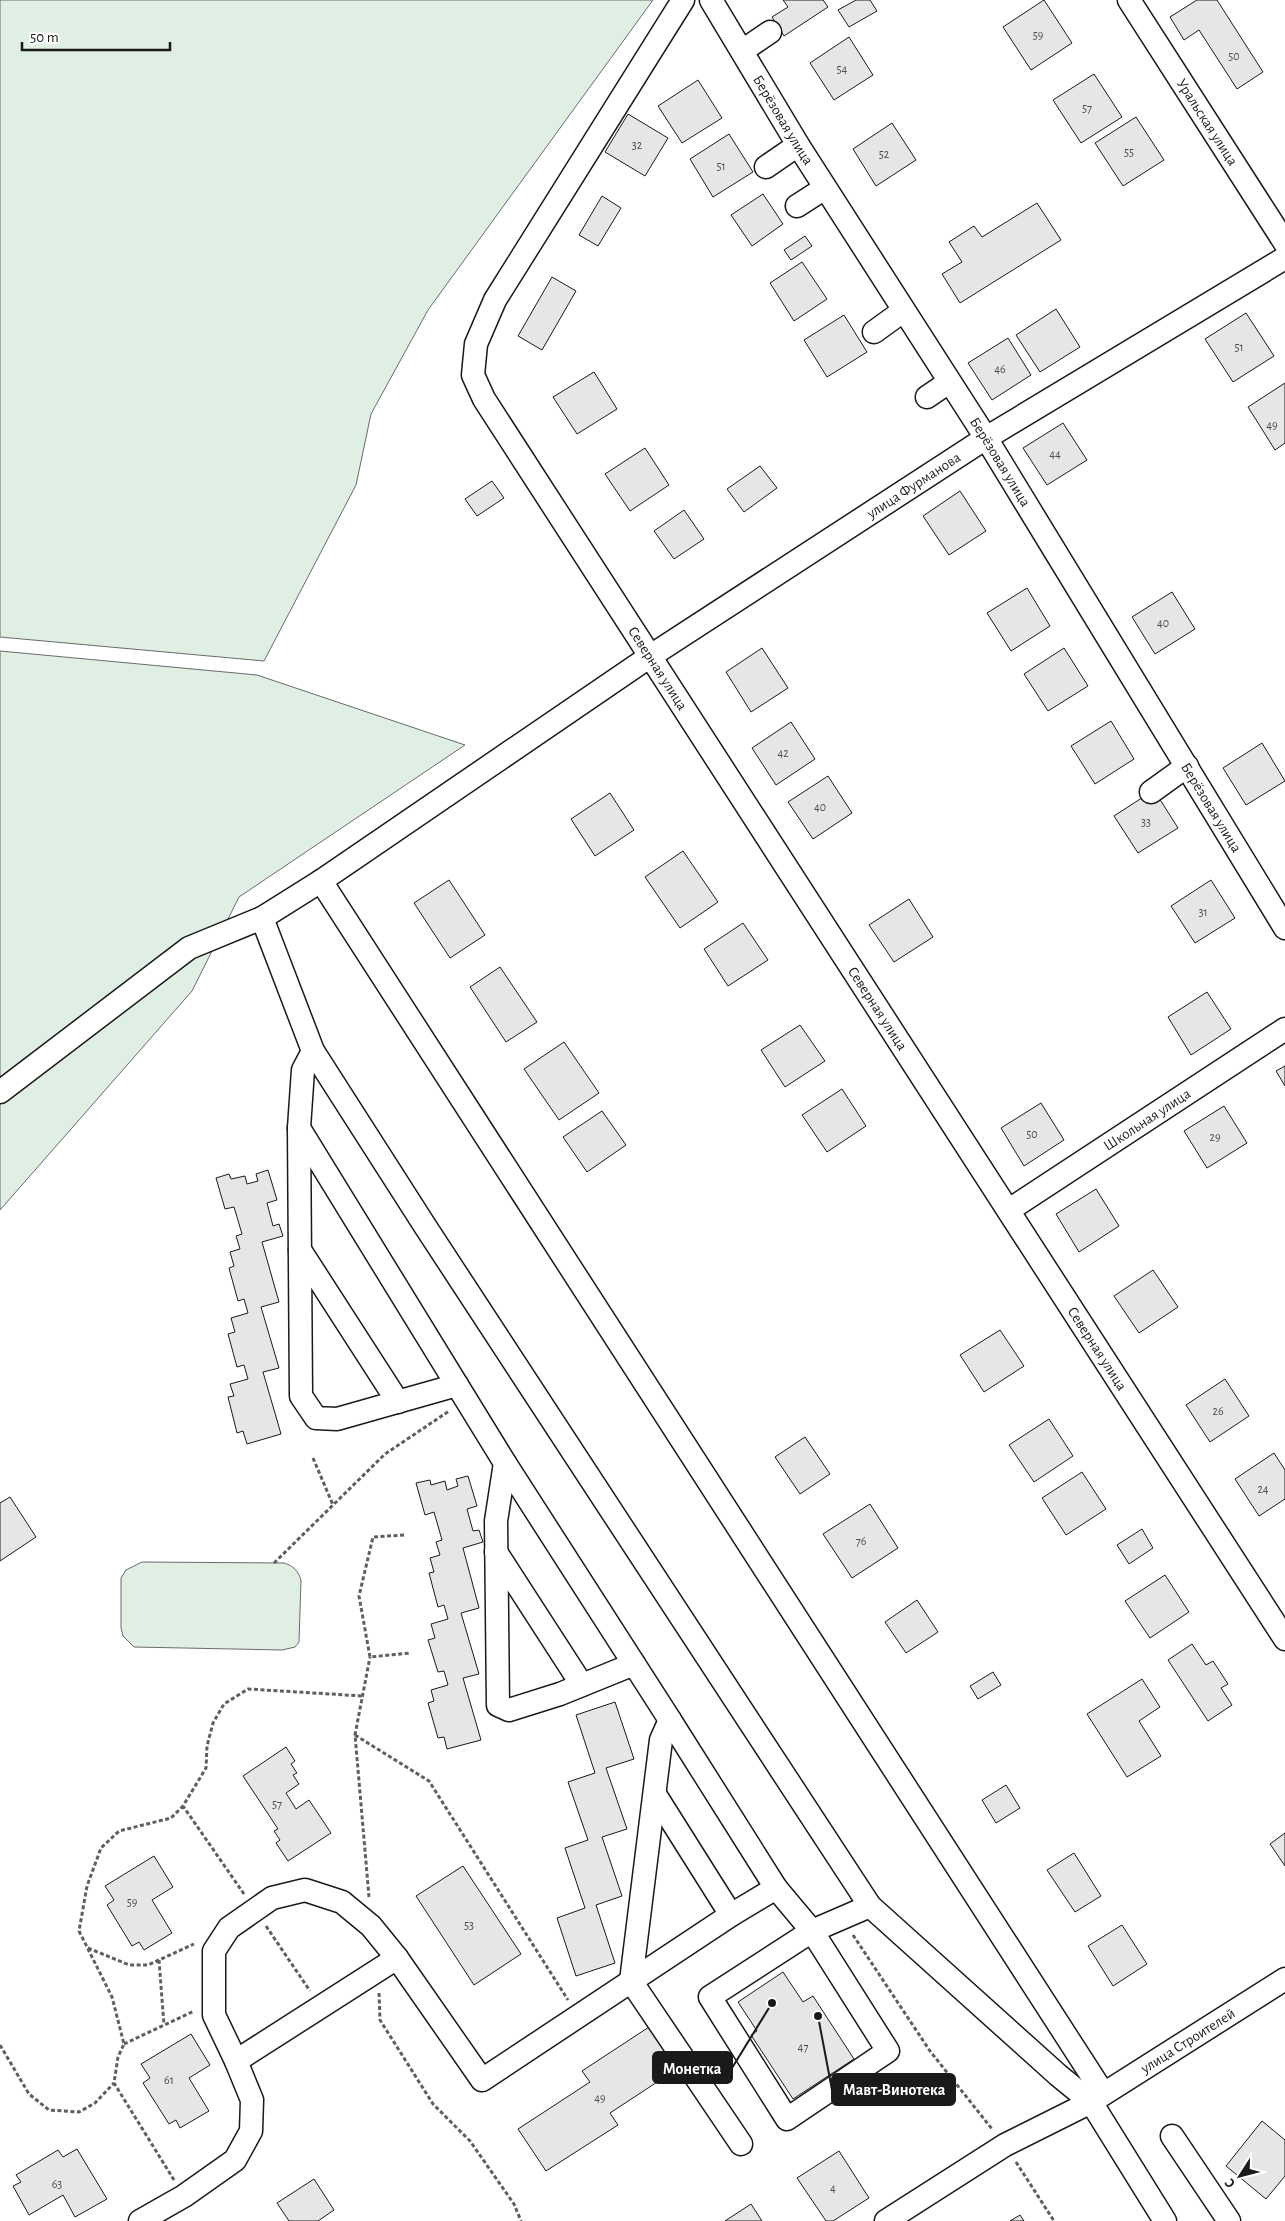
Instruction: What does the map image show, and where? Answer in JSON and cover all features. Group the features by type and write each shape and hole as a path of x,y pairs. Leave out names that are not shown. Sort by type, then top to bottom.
{"street":[{"name":"Северная улица","path":"683,0 495,300 476,344 473,375 484,399 649,657 1009,1210 1285,1639"},
{"name":"Берёзовая улица","path":"711,0 798,145 986,438 1285,928"},
{"name":"Уральская улица","path":"1129,0 1285,244"},
{"path":"742,52 770,32"},
{"path":"766,167 798,145"},
{"path":"797,206 825,188"},
{"name":"улица Фурманова","path":"0,1092 189,948 262,918 321,882 649,657 986,438 1285,258"},
{"path":"874,332 903,311"},
{"path":"927,397 949,382"},
{"path":"1151,792 1186,766"},
{"path":"321,882 1097,2097 1165,2221"},
{"path":"262,918 313,1051 430,1234 870,1906 1058,2075 1097,2097"},
{"name":"Школьная улица","path":"1009,1210 1285,1029"},
{"path":"313,1051 303,1070 299,1128 301,1396 316,1418 337,1419 398,1402 461,1392"},
{"path":"299,1128 505,1463 776,1888 812,1931 888,2050 787,2119 710,1997 812,1931 870,1906"},
{"path":"300,1250 398,1402"},
{"path":"505,1463 496,1521 498,1705 509,1710 582,1685 634,1664"},
{"path":"496,1552 582,1685"},
{"path":"670,1720 661,1740 656,1796 631,1981 741,2144"},
{"path":"656,1796 731,1915"},
{"path":"140,2221 184,2196 235,2160 251,2131 252,2100 214,2015 214,1951 229,1928 272,1898 305,1890 342,1902 371,1926 387,1964 482,2080 731,1915 776,1888"},
{"path":"236,2061 387,1964"},
{"name":"улица Строителей","path":"886,2221 1005,2145 1097,2097 1285,1980"},
{"path":"1172,2136 1229,2221"}],"path":[{"path":"274,1563 385,1454 461,1392"},
{"path":"313,1458 333,1505"},
{"path":"371,1926 355,1735 370,1658 359,1596 373,1537 404,1535"},
{"path":"370,1658 410,1654"},
{"path":"0,2045 29,2094 49,2110 79,2112 95,2102 114,2083 118,2057 124,2044 112,1997 80,1931 87,1886 101,1848 119,1830 170,1818 184,1806 206,1768 207,1746 213,1723 224,1704 248,1689 363,1696"},
{"path":"355,1735 429,1781 578,2016"},
{"path":"184,1806 321,2007"},
{"path":"842,1918 930,2051 1005,2145 1054,2221"},
{"path":"87,1948 129,1965 148,1965 195,1944"},
{"path":"159,1960 164,2025"},
{"path":"387,1964 380,2020 433,2104 470,2141 514,2204 521,2221"},
{"path":"124,2044 214,2002"},
{"path":"114,2083 184,2196"}],"green space":[{"path":"0,0 653,0 428,310 371,414 356,485 264,661 0,637"},
{"path":"0,651 257,675 465,745 239,897 192,991 0,1210"},
{"path":"142,1562 284,1563 293,1567 301,1580 299,1642 295,1647 282,1650 134,1647 123,1636 121,1628 121,1578 126,1570"}],"building":[{"path":"783,0 823,0 828,7 784,36 772,17 788,7"},
{"path":"856,0 870,0 877,11 849,27 838,10"},
{"path":"1044,0 1072,43 1031,70 1003,27"},
{"path":"1197,0 1217,0 1263,72 1237,89 1199,30 1184,40 1170,17"},
{"path":"849,37 873,75 834,100 810,63"},
{"path":"1094,74 1122,117 1081,143 1053,100"},
{"path":"698,80 722,118 682,143 658,106"},
{"path":"628,114 668,138 645,176 605,152"},
{"path":"1136,117 1164,160 1123,186 1095,143"},
{"path":"892,123 916,160 876,186 853,149"},
{"path":"729,134 753,172 713,197 690,159"},
{"path":"763,194 783,224 752,246 731,215"},
{"path":"602,196 621,208 598,246 579,235"},
{"path":"1037,203 1061,240 960,303 942,274 962,262 949,242 974,226 982,237"},
{"path":"805,236 812,246 791,260 784,250"},
{"path":"802,262 827,299 794,321 770,283"},
{"path":"552,277 576,291 542,350 518,336"},
{"path":"1056,309 1080,347 1040,372 1016,335"},
{"path":"1246,313 1274,356 1233,382 1205,339"},
{"path":"844,315 867,352 827,377 804,340"},
{"path":"1008,338 1031,375 992,400 968,363"},
{"path":"594,372 617,409 577,434 553,397"},
{"path":"1285,383 1285,443 1275,450 1248,407"},
{"path":"1063,423 1087,460 1047,485 1023,448"},
{"path":"645,448 669,485 630,511 605,474"},
{"path":"760,466 777,488 744,512 727,489"},
{"path":"492,481 504,498 477,516 465,499"},
{"path":"960,491 986,531 949,555 923,516"},
{"path":"684,510 704,539 674,559 654,531"},
{"path":"1027,588 1050,626 1011,651 987,613"},
{"path":"1172,592 1195,629 1155,654 1132,617"},
{"path":"762,648 788,688 751,712 726,672"},
{"path":"1064,648 1088,686 1048,711 1024,674"},
{"path":"1111,721 1134,759 1095,784 1071,746"},
{"path":"791,722 815,759 776,785 752,748"},
{"path":"1262,743 1285,781 1246,805 1223,768"},
{"path":"828,776 852,813 813,839 788,802"},
{"path":"1154,790 1178,828 1138,853 1114,816"},
{"path":"610,793 634,830 595,856 571,819"},
{"path":"683,851 718,902 680,928 645,877"},
{"path":"449,880 485,935 450,958 414,903"},
{"path":"1211,880 1235,918 1195,943 1171,906"},
{"path":"909,899 933,937 894,962 869,925"},
{"path":"743,923 768,960 728,986 704,949"},
{"path":"500,967 537,1022 506,1042 470,987"},
{"path":"1207,992 1231,1029 1191,1055 1168,1017"},
{"path":"800,1025 825,1061 785,1087 761,1050"},
{"path":"564,1042 599,1093 559,1120 524,1069"},
{"path":"1285,1066 1285,1086 1276,1071"},
{"path":"842,1089 866,1126 827,1152 802,1115"},
{"path":"1041,1103 1064,1140 1024,1166 1001,1128"},
{"path":"1224,1106 1247,1143 1207,1168 1184,1131"},
{"path":"602,1111 626,1145 587,1172 563,1137"},
{"path":"268,1170 277,1200 267,1203 273,1226 279,1224 283,1236 262,1242 279,1302 261,1307 279,1368 263,1372 281,1434 247,1444 243,1431 237,1433 228,1397 234,1396 230,1384 248,1379 244,1365 237,1367 228,1334 235,1332 231,1318 248,1313 244,1299 238,1301 229,1268 234,1266 230,1252 240,1249 236,1236 242,1234 234,1207 225,1209 216,1178 229,1174 231,1179 245,1176 247,1184 258,1181 256,1174"},
{"path":"1096,1189 1119,1226 1079,1252 1056,1214"},
{"path":"1153,1270 1178,1307 1139,1333 1114,1296"},
{"path":"1000,1330 1024,1366 984,1392 960,1355"},
{"path":"1225,1379 1249,1416 1210,1442 1186,1405"},
{"path":"1049,1419 1073,1456 1034,1482 1009,1445"},
{"path":"805,1437 830,1474 800,1494 775,1457"},
{"path":"1274,1453 1285,1470 1285,1499 1259,1516 1235,1479"},
{"path":"1082,1472 1106,1509 1066,1535 1042,1498"},
{"path":"468,1476 477,1506 467,1509 473,1531 479,1530 483,1542 463,1548 479,1608 461,1613 479,1674 463,1678 481,1740 447,1749 444,1737 438,1738 428,1703 434,1701 431,1690 448,1685 444,1671 438,1672 428,1640 435,1638 431,1624 448,1619 444,1605 438,1607 429,1573 434,1572 430,1558 440,1555 436,1542 442,1540 434,1512 425,1515 416,1483 430,1480 431,1485 445,1481 447,1490 458,1486 456,1479"},
{"path":"10,1497 36,1537 0,1561 0,1503"},
{"path":"870,1504 898,1548 852,1578 823,1534"},
{"path":"1142,1529 1153,1548 1129,1564 1117,1545"},
{"path":"1165,1575 1189,1612 1150,1638 1125,1601"},
{"path":"917,1600 938,1632 906,1653 885,1622"},
{"path":"1192,1644 1206,1665 1213,1661 1228,1684 1221,1688 1232,1705 1208,1721 1168,1660"},
{"path":"993,1672 1001,1685 978,1699 970,1686"},
{"path":"1142,1679 1160,1707 1139,1721 1161,1756 1127,1777 1087,1714"},
{"path":"615,1702 634,1759 606,1768 627,1829 602,1837 622,1896 596,1905 615,1963 576,1976 557,1918 585,1908 565,1848 588,1840 568,1782 595,1773 576,1715"},
{"path":"286,1747 295,1761 291,1764 297,1773 293,1775 299,1784 286,1793 296,1809 309,1800 331,1833 288,1861 276,1843 280,1840 274,1831 278,1829 243,1776"},
{"path":"1006,1785 1020,1808 996,1823 982,1800"},
{"path":"1285,1833 1285,1866 1270,1844"},
{"path":"1074,1853 1101,1896 1075,1912 1047,1870"},
{"path":"154,1856 173,1887 152,1900 172,1933 144,1950 139,1942 132,1946 107,1905 114,1900 105,1886"},
{"path":"463,1866 521,1954 474,1985 416,1896"},
{"path":"1122,1925 1147,1964 1113,1986 1088,1946"},
{"path":"783,1972 803,2002 813,1996 854,2059 793,2099 751,2035 757,2031 738,2002"},
{"path":"649,2027 677,2069 610,2113 618,2125 546,2171 518,2129 590,2082 582,2071"},
{"path":"191,2034 210,2065 189,2078 209,2111 180,2128 176,2120 169,2124 143,2083 150,2078 141,2064"},
{"path":"1262,2121 1285,2140 1285,2176 1266,2199 1226,2166"},
{"path":"77,2149 107,2199 75,2217 63,2195 29,2215 13,2186 21,2182 16,2175 58,2150 63,2157"},
{"path":"839,2151 869,2198 833,2221 826,2221 797,2178"},
{"path":"314,2179 334,2210 318,2221 289,2221 277,2203"},
{"path":"751,2204 762,2221 725,2221"},
{"path":"1020,2215 1024,2221 1010,2221"}],"place":[{"name":"Монетка","path":"772,2003"},
{"name":"Мавт-Винотека","path":"818,2016"}]}
